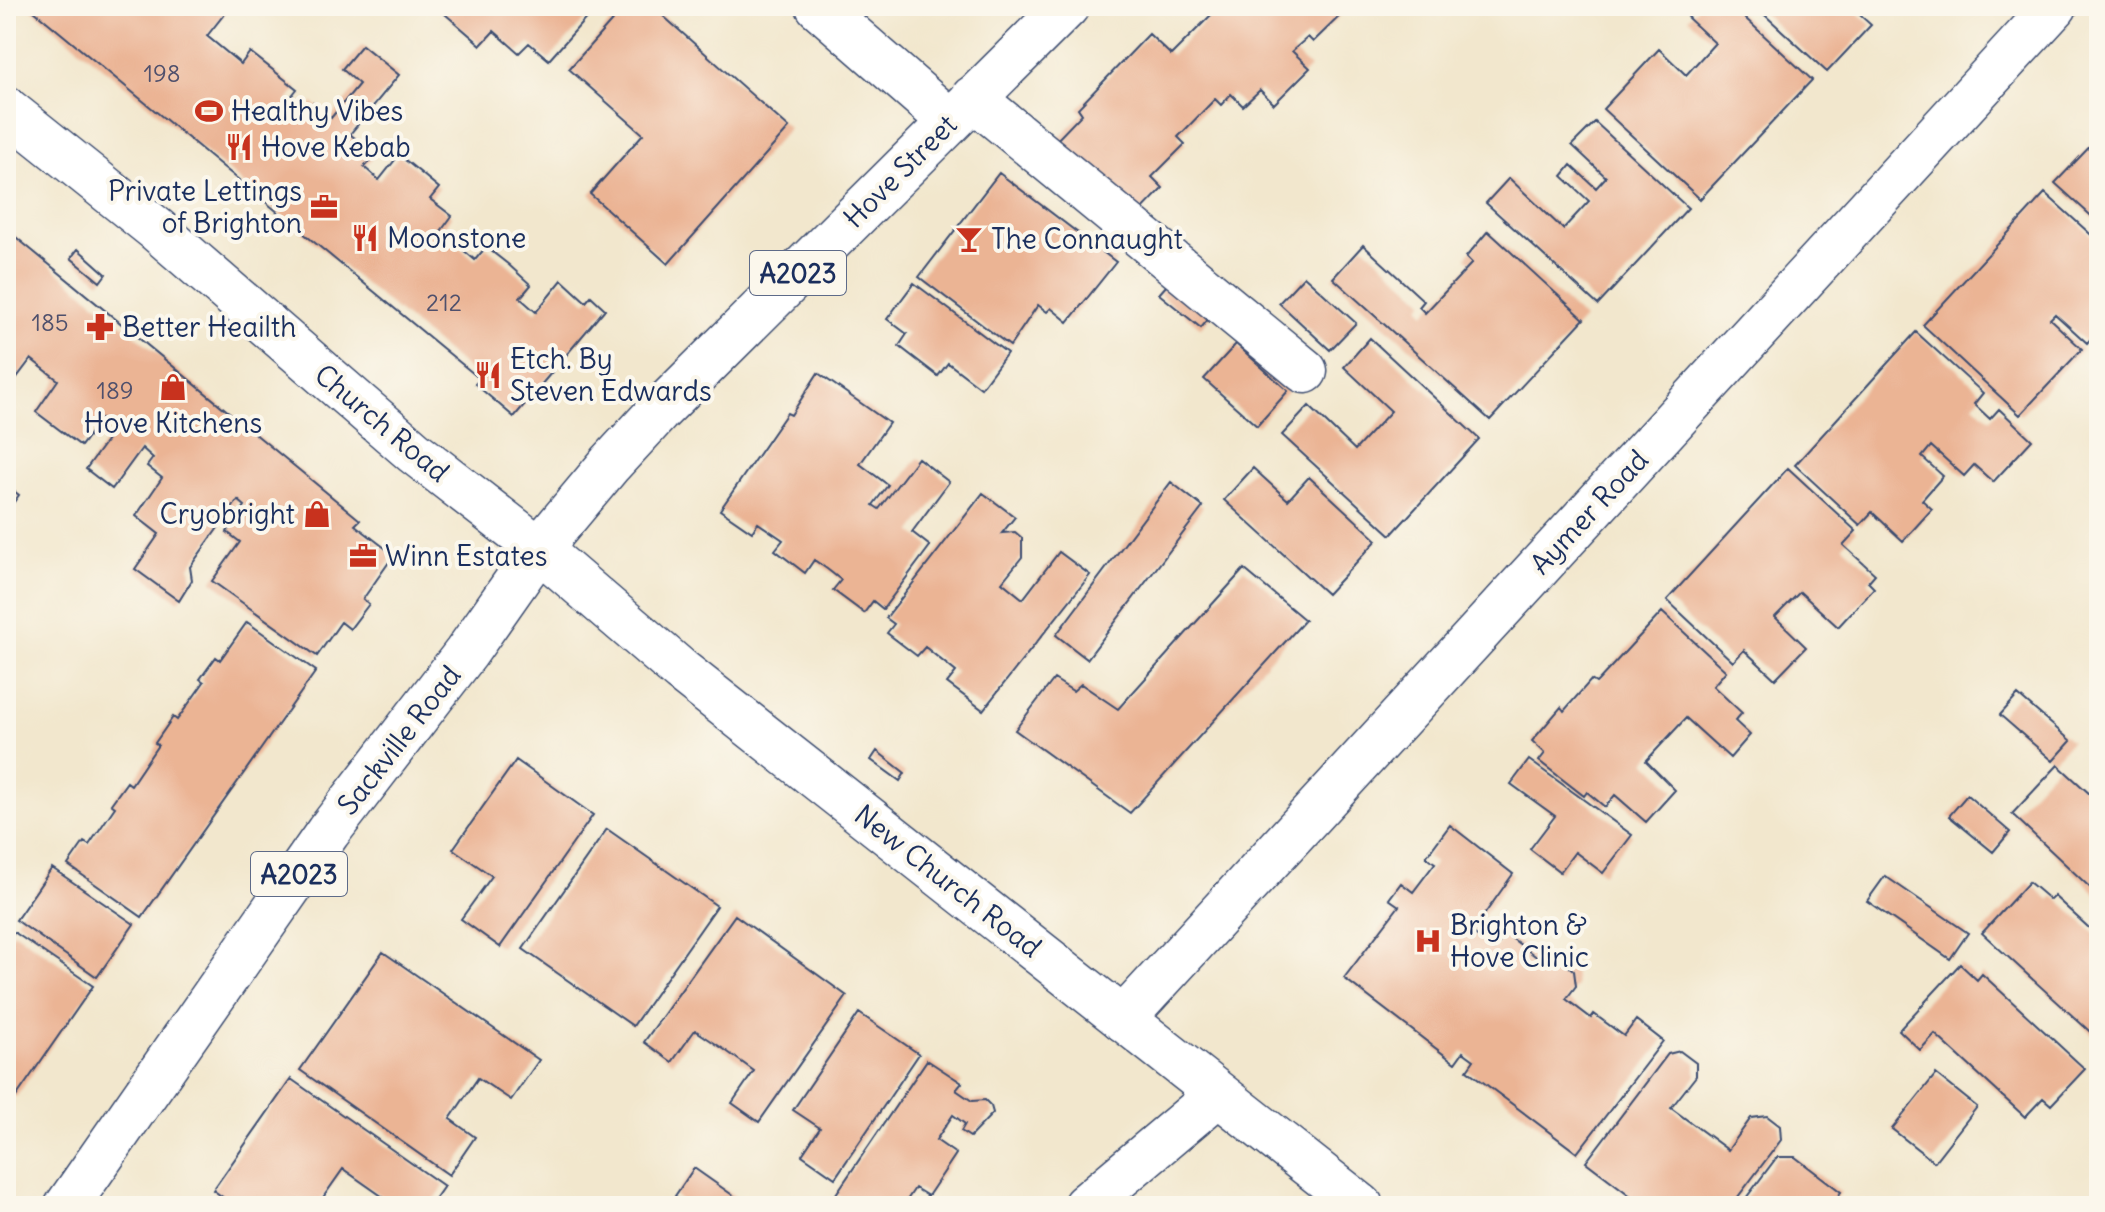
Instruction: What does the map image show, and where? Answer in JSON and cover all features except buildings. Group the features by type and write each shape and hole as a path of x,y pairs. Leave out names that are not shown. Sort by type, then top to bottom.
{"main road":[{"path":"818,6 962,110 1305,371"},
{"name":"Hove Street","path":"539,549 658,412 1067,6"},
{"name":"Aymer Road","path":"1123,1019 2055,6"},
{"name":"Church Road","path":"6,109 156,229 414,452 539,549"},
{"name":"New Church Road","path":"539,549 681,671 1361,1206"},
{"name":"Sackville Road","path":"67,1206 328,832 466,653 539,549"},
{"path":"1085,1206 1217,1095"}],"place":[{"name":"Healthy Vibes","path":"209,111"},
{"name":"Hove Kebab","path":"239,147"},
{"name":"Private Lettings of Brighton","path":"324,207"},
{"name":"Moonstone","path":"365,238"},
{"name":"The Connaught","path":"969,239"},
{"name":"Better Heailth","path":"100,327"},
{"name":"Etch. By Steven Edwards","path":"488,375"},
{"name":"Hove Kitchens","path":"173,387"},
{"name":"Cryobright","path":"317,514"},
{"name":"Winn Estates","path":"363,556"},
{"name":"Brighton & Hove Clinic","path":"1428,941"}]}
